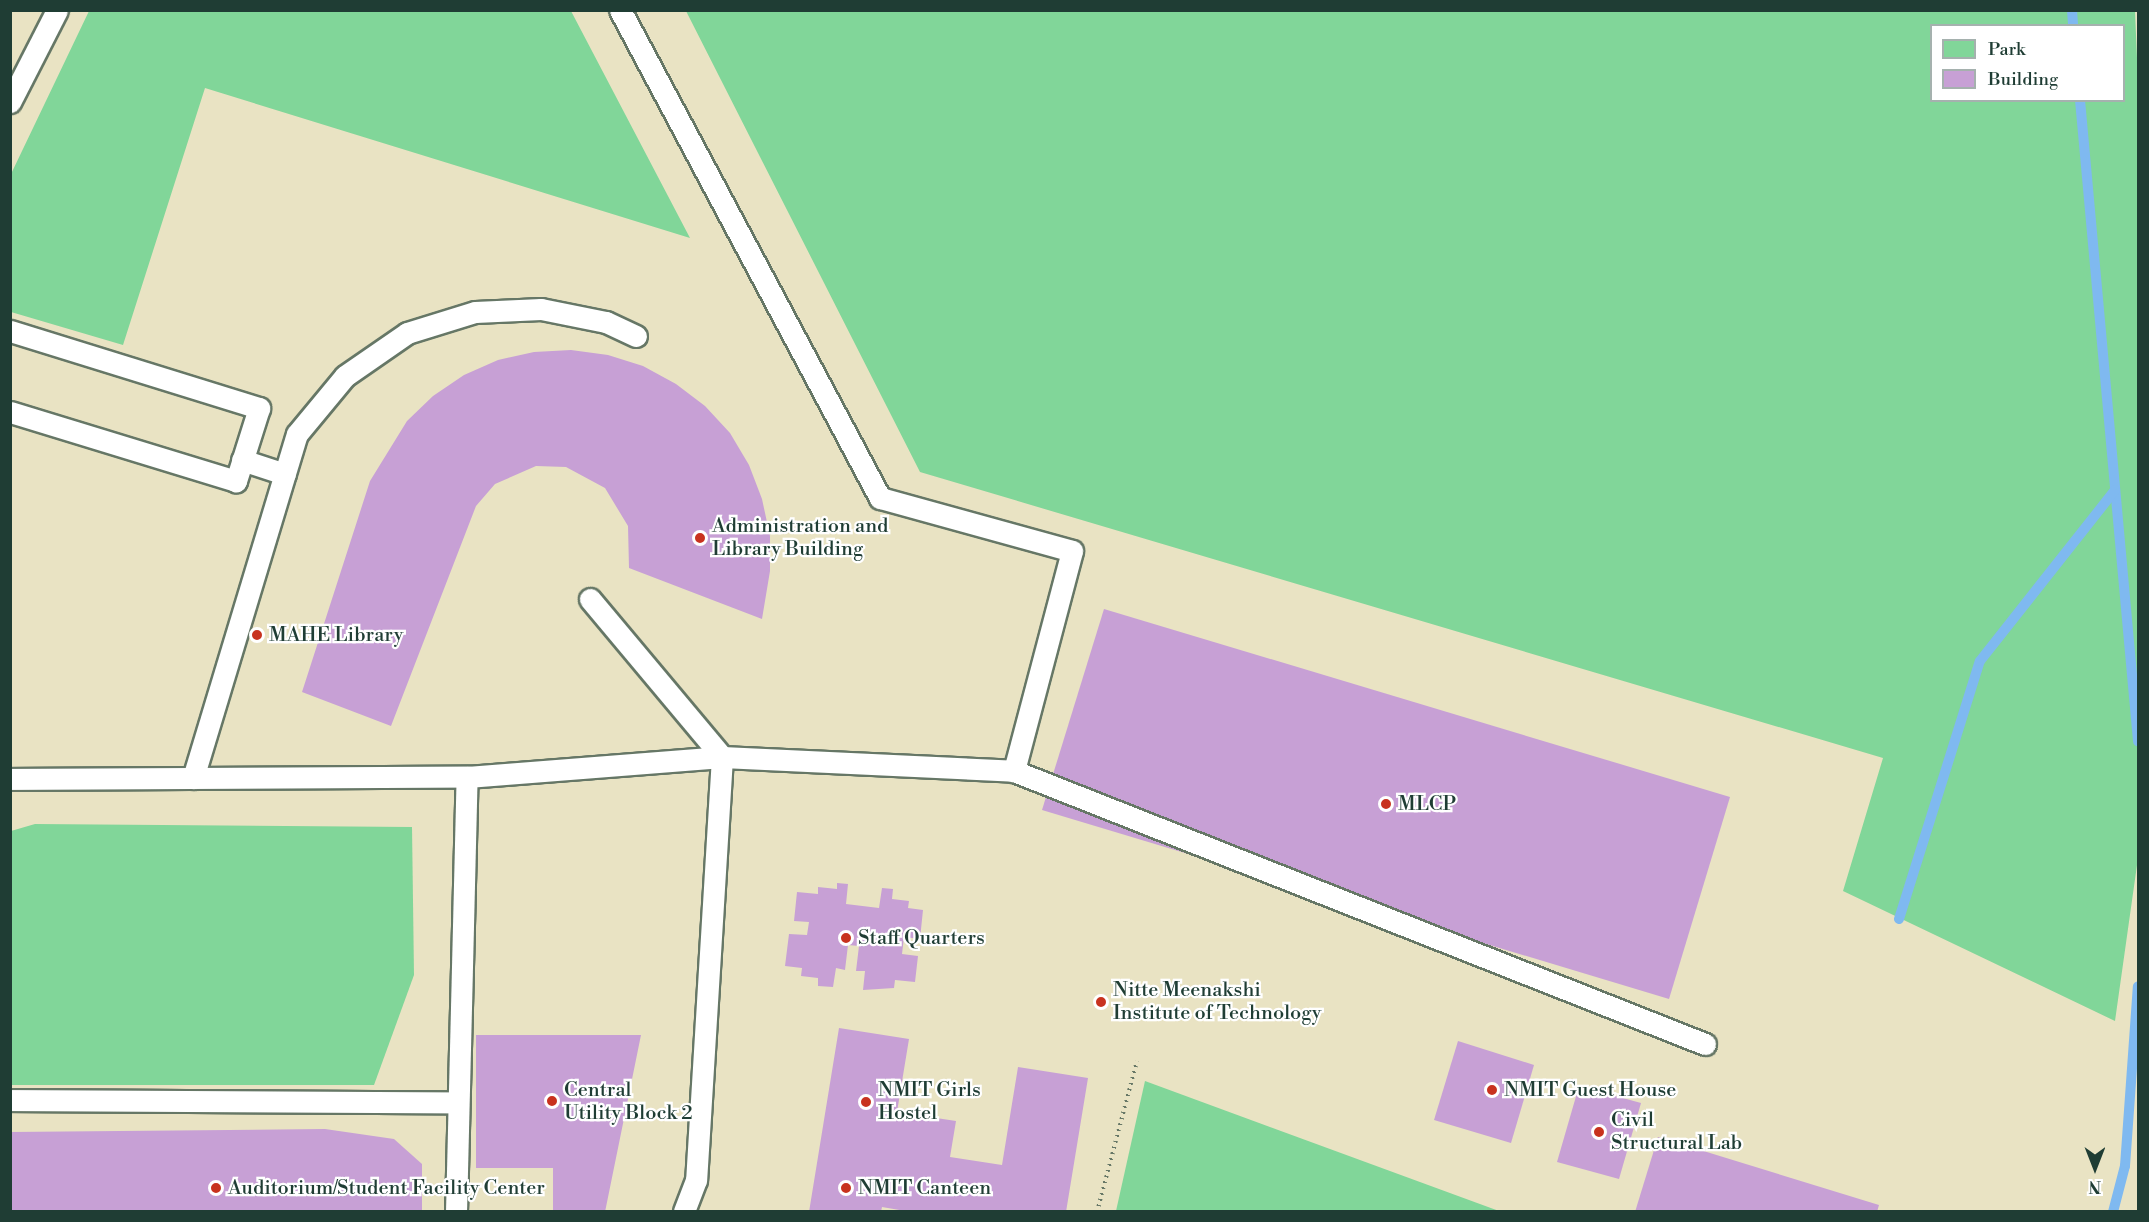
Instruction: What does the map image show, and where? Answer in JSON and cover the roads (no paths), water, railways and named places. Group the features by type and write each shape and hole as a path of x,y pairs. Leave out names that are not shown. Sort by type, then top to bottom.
{"lane":[{"path":"10,102 57,10"},
{"path":"620,10 880,498 1072,551 1014,771"},
{"path":"194,778 297,434 345,376 375,352 442,319 508,308 541,309 606,322 636,336"},
{"path":"10,331 259,408 236,481 10,412"},
{"path":"242,460 285,474"},
{"path":"590,599 722,757 696,1180 684,1212"},
{"path":"10,778 468,777 722,757 1014,771 1705,1044"},
{"path":"456,1212 468,777"},
{"path":"10,1100 458,1102"}],"waterway":[{"path":"2072,10 2073,24"},
{"path":"2080,102 2138,741"},
{"path":"1899,919 1980,661 2115,490"},
{"path":"2113,1212 2125,1166 2138,986"}],"place":[{"name":"Administration and Library Building","path":"700,538"},
{"name":"MAHE Library","path":"257,635"},
{"name":"MLCP","path":"1386,804"},
{"name":"Staff Quarters","path":"846,938"},
{"name":"Nitte Meenakshi Institute of Technology","path":"1101,1002"},
{"name":"NMIT Guest House","path":"1492,1090"},
{"name":"Central Utility Block 2","path":"552,1101"},
{"name":"NMIT Girls Hostel","path":"866,1102"},
{"name":"Civil Structural Lab","path":"1599,1132"},
{"name":"Auditorium/Student Facility Center","path":"216,1188"},
{"name":"NMIT Canteen","path":"846,1188"}]}
